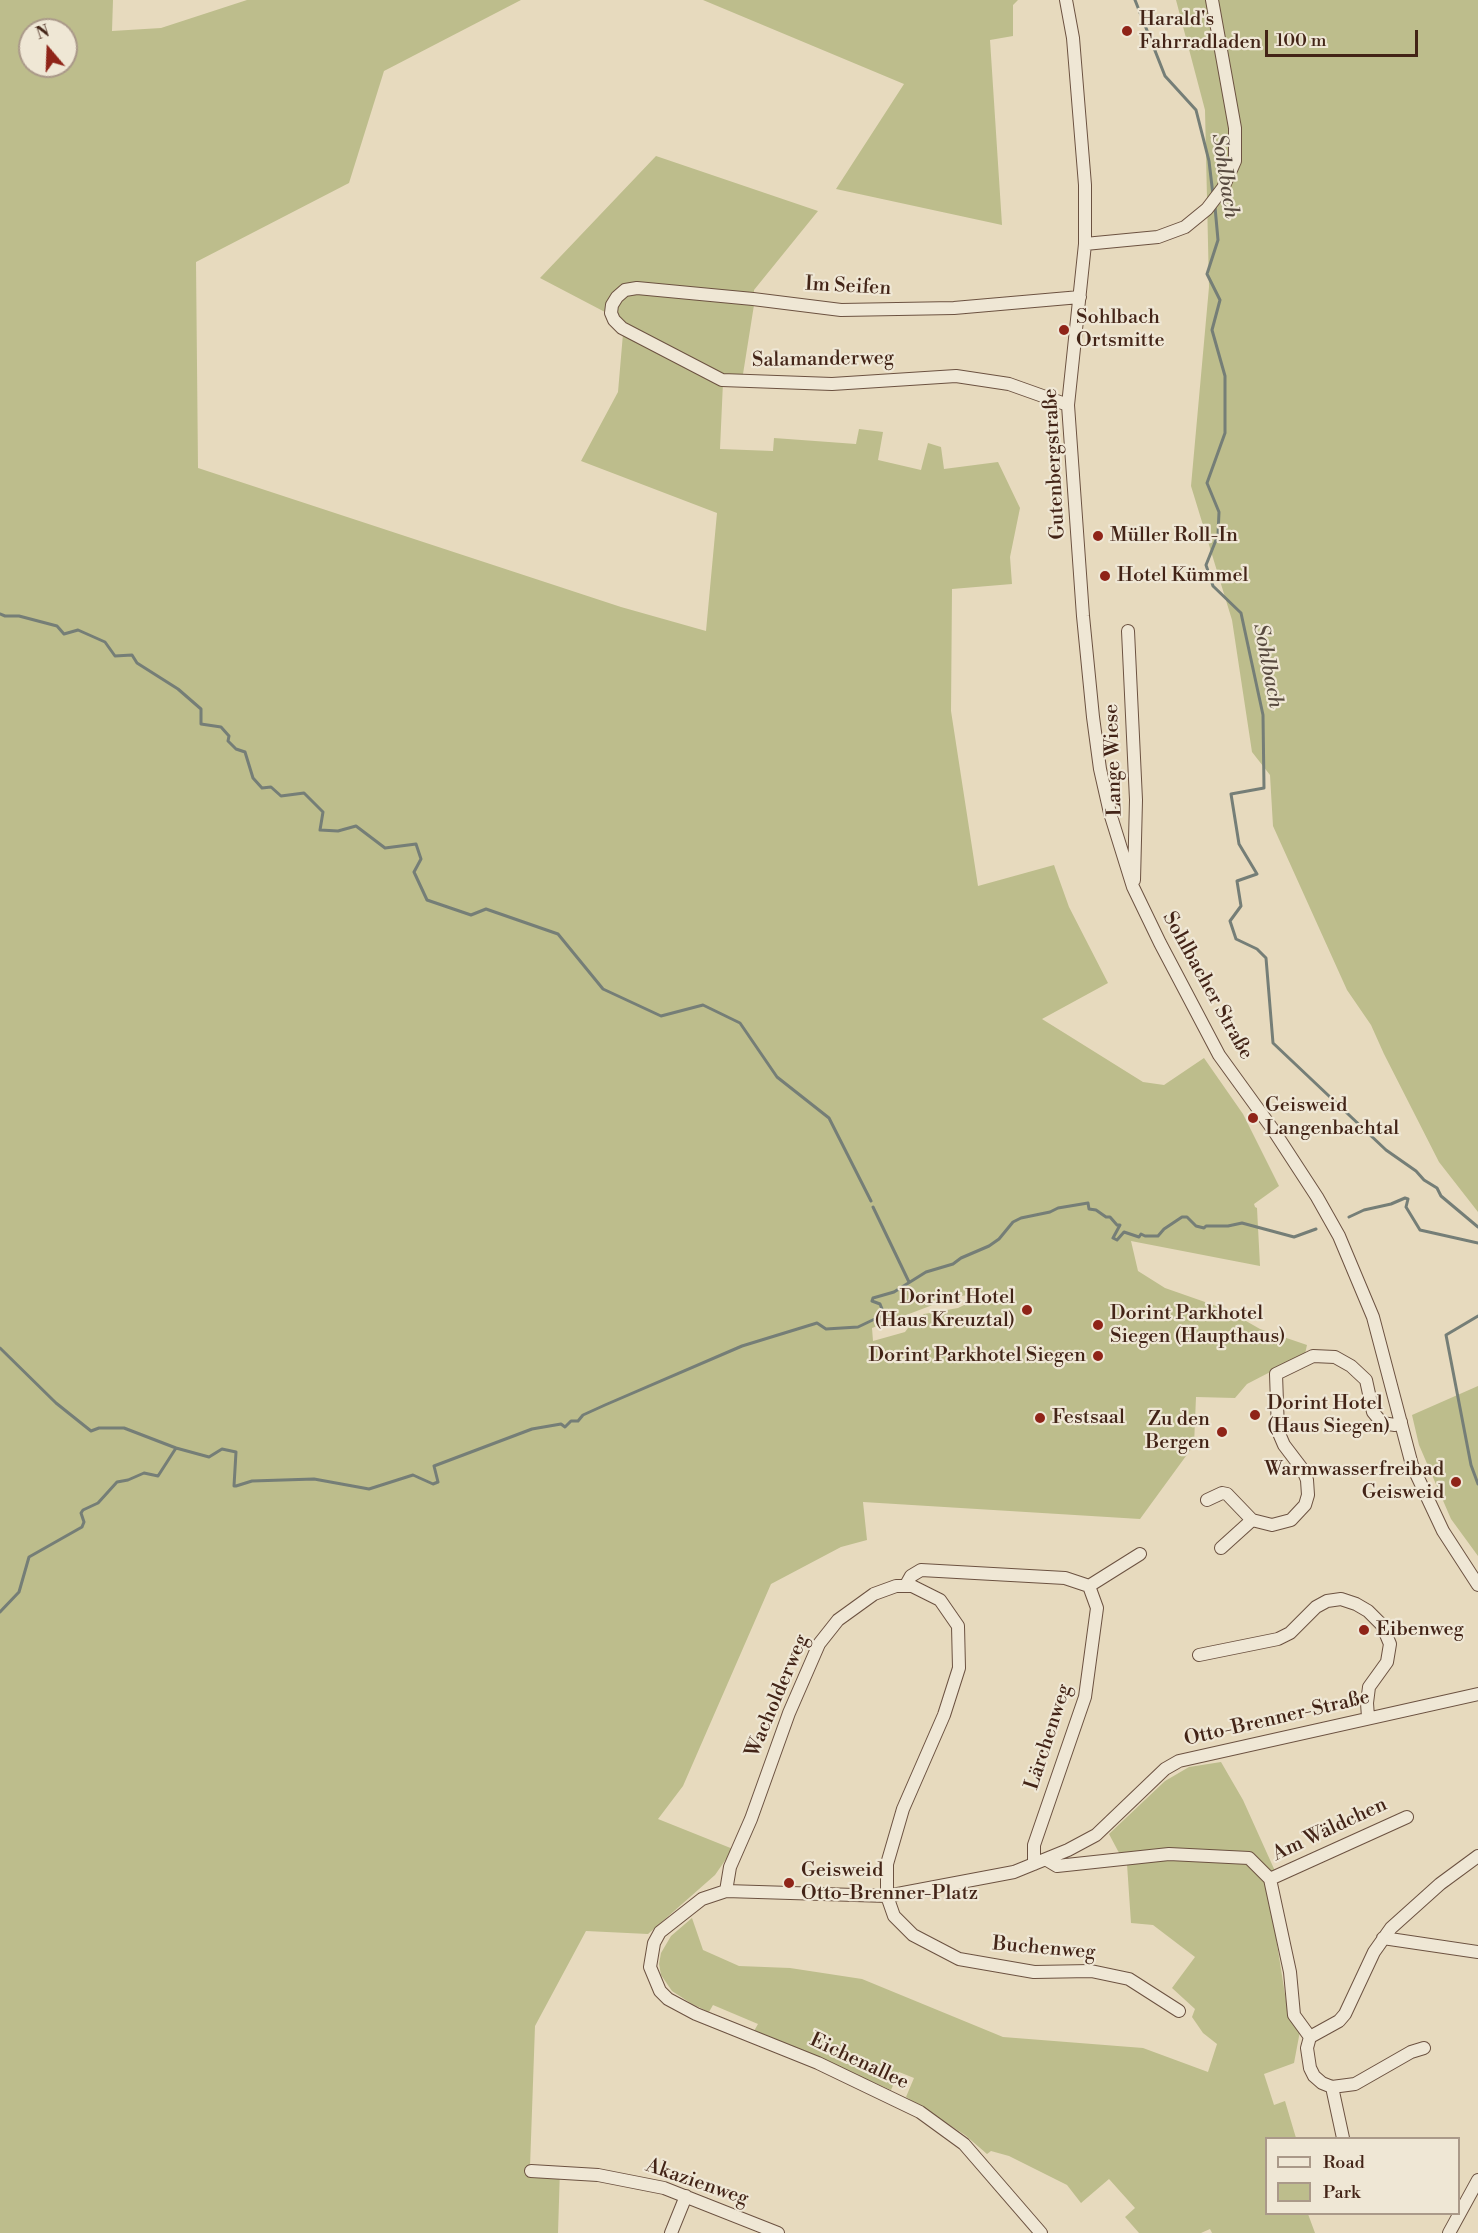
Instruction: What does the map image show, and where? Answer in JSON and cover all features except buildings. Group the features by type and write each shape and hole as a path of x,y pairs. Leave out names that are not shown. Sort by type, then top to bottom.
{"street":[{"name":"Gutenbergstraße","path":"1066,0 1073,38 1085,185 1085,244 1068,405 1083,616 1100,769 1110,813 1133,887"},
{"path":"1085,244 1158,237 1185,227 1207,209 1223,188 1235,161 1235,128 1212,0"},
{"name":"Im Seifen","path":"617,297 625,290 656,288 840,310 954,308 1080,297"},
{"name":"Salamanderweg","path":"617,297 612,305 611,314 622,328 722,380 832,384 956,376 1009,384 1068,405"},
{"name":"Lange Wiese","path":"1128,631 1136,800 1133,887"},
{"name":"Sohlbacher Straße","path":"1133,887 1219,1055 1274,1131 1317,1197 1339,1236 1373,1317 1412,1465 1443,1531 1478,1584"},
{"path":"1207,1500 1222,1493 1227,1494 1252,1521 1272,1525 1291,1520 1305,1505 1308,1480 1304,1470 1284,1444 1278,1431 1276,1374 1313,1356 1335,1357 1351,1366 1366,1380 1373,1412 1382,1423 1395,1425 1401,1422"},
{"path":"1221,1548 1252,1521"},
{"path":"887,1896 887,1864 903,1809 944,1715 959,1668 957,1626 940,1600 906,1586 911,1576 921,1570 1065,1578 1077,1580 1089,1586 1140,1554"},
{"name":"Wacholderweg","path":"726,1891 730,1867 751,1819 793,1702 819,1644 838,1620 864,1600 882,1590 906,1586"},
{"name":"Lärchenweg","path":"1034,1864 1034,1845 1085,1697 1097,1608 1089,1586"},
{"path":"1199,1655 1278,1639 1290,1633 1316,1607 1327,1601 1341,1599 1356,1604 1368,1611 1382,1625 1390,1644 1387,1662 1369,1687 1368,1717"},
{"name":"Otto-Brenner-Straße","path":"726,1891 887,1896 1014,1872 1047,1860 1096,1834 1166,1769 1179,1761 1478,1694"},
{"name":"Am Wäldchen","path":"1270,1879 1407,1817"},
{"path":"1047,1860 1057,1866 1169,1854 1249,1858 1270,1879 1290,1972 1294,2015 1310,2037"},
{"path":"1424,2048 1412,2052 1355,2084 1332,2087 1322,2083 1314,2076 1310,2068 1307,2048 1310,2037 1339,2021 1345,2014 1374,1952 1404,1914 1463,1865 1478,1856"},
{"name":"Eichenallee","path":"726,1891 714,1893 702,1899 660,1932 650,1956 650,1967 660,1991 668,1999 696,2014 818,2063 920,2112 964,2144 1041,2233"},
{"name":"Buchenweg","path":"887,1896 894,1917 913,1935 959,1959 1034,1972 1091,1971 1128,1979 1179,2011"},
{"path":"1383,1938 1478,1952"},
{"path":"1332,2087 1343,2137"},
{"name":"Akazienweg","path":"531,2171 598,2175 664,2188 778,2233"},
{"path":"1460,2213 1478,2180"},
{"path":"671,2233 687,2196"},
{"path":"1449,2233 1459,2215"}],"green space":[{"path":"0,0 113,0 112,31 161,28 247,0 521,0 384,71 349,183 196,262 198,468 621,607 706,631 717,513 581,461 618,392 624,322 540,278 656,156 818,211 754,290 754,305 743,374 723,382 720,449 773,451 774,438 856,444 859,429 883,432 878,460 921,470 928,443 941,447 944,469 998,462 1020,508 1010,557 1012,584 952,589 951,711 978,886 1054,865 1069,907 1108,983 1042,1019 1143,1082 1164,1085 1204,1058 1243,1114 1279,1186 1254,1204 1257,1208 1260,1266 1131,1241 1138,1271 1165,1288 1225,1309 1260,1329 1307,1345 1305,1354 1247,1384 1235,1398 1196,1397 1194,1445 1140,1519 863,1502 867,1540 841,1547 771,1584 683,1786 658,1819 733,1849 715,1875 648,1934 586,1931 535,2026 530,2167 560,2168 558,2233 0,2233","holes":["995,1290 958,1308 924,1314 905,1332 873,1341 872,1328 951,1298"]},
{"path":"703,0 1018,0 1013,5 1013,36 990,40 1002,225 836,189 904,84"},
{"path":"1176,0 1478,0 1478,1212 1439,1162 1371,1025 1347,990 1273,826 1270,775 1252,752 1232,620 1191,486 1209,287 1205,110"},
{"name":"Warmwasserfreibad Geisweid","path":"1478,1386 1478,1556 1451,1519 1419,1445 1412,1415"},
{"path":"1221,1762 1243,1800 1275,1871 1269,1893 1286,2001 1291,2018 1300,2031 1294,2063 1264,2074 1274,2105 1285,2101 1296,2137 1265,2137 1265,2215 1308,2215 1315,2233 1212,2233 1210,2229 1201,2233 1139,2233 1125,2217 1135,2208 1109,2179 1081,2203 1067,2185 1009,2156 991,2151 987,2154 965,2135 906,2097 914,2078 899,2072 891,2090 754,2031 758,2024 713,2005 709,2012 692,2004 672,1991 661,1975 659,1964 661,1953 671,1936 692,1918 703,1950 739,1966 790,1968 862,1979 1003,2037 1143,2048 1208,2072 1217,2044 1203,2033 1192,2017 1195,2009 1172,1988 1195,1957 1153,1925 1131,1923 1127,1864 1109,1834 1165,1781 1189,1767"}],"waterway":[{"name":"Sohlbach","path":"1135,0 1165,76 1196,110 1209,161 1213,195"},
{"name":"Sohlbach","path":"1215,207 1218,240 1207,274 1220,300 1212,330 1225,376 1225,433 1207,483 1219,512 1218,535 1206,565 1213,586 1241,613 1263,715 1264,788 1231,794 1239,844 1257,874 1237,881 1241,906 1230,921 1236,939 1257,949 1266,958 1273,1043 1386,1150 1437,1188 1441,1196 1478,1227"},
{"path":"0,614 19,616 57,626 64,634 78,630 105,642 115,656 132,655 137,663 178,689 201,709 201,724 221,727 229,736 228,741 236,749 245,752 253,778 262,788 271,787 281,796 304,793 323,812 320,830 338,831 356,826 385,848 416,844 421,859 414,872 427,900 471,915 486,909 558,934 603,989 661,1016 703,1005 740,1023 777,1077 829,1118 871,1201"},
{"path":"1349,1217 1364,1210 1391,1204 1405,1198 1408,1199 1406,1207 1420,1230 1478,1243"},
{"path":"0,1612 19,1592 29,1557 82,1527 84,1522 81,1513 83,1510 98,1503 117,1482 144,1473 158,1476 176,1448 209,1457 222,1449 236,1452 234,1486 252,1481 314,1479 369,1489 413,1475 433,1484 438,1482 434,1466 532,1429 561,1424 565,1427 571,1421 578,1421 583,1415 742,1346 817,1323 826,1329 858,1327 879,1317 882,1309 880,1304 872,1301 873,1298 894,1292 926,1272 953,1264 989,1246 999,1239 1013,1222 1021,1218 1088,1203 1089,1209 1110,1217 1117,1225 1120,1225 1113,1238 1117,1240 1124,1232 1139,1237 1141,1234 1158,1236 1182,1217 1187,1217 1196,1226 1204,1228 1242,1223 1294,1237 1316,1229"},
{"path":"873,1207 909,1282"},
{"name":"Sohlbach","path":"1478,1316 1446,1335 1471,1465 1478,1484"},
{"path":"0,1348 56,1403 91,1431 99,1428 124,1428 176,1448"}],"place":[{"name":"Harald's Fahrradladen","path":"1127,31"},
{"name":"Sohlbach Ortsmitte","path":"1064,330"},
{"name":"Müller Roll-In","path":"1098,536"},
{"name":"Hotel Kümmel","path":"1105,576"},
{"name":"Geisweid Langenbachtal","path":"1253,1118"},
{"name":"Dorint Hotel (Haus Kreuztal)","path":"1027,1310"},
{"name":"Dorint Parkhotel Siegen (Haupthaus)","path":"1098,1325"},
{"name":"Dorint Parkhotel Siegen","path":"1098,1356"},
{"name":"Dorint Hotel (Haus Siegen)","path":"1255,1415"},
{"name":"Festsaal","path":"1040,1418"},
{"name":"Zu den Bergen","path":"1222,1432"},
{"name":"Warmwasserfreibad Geisweid","path":"1456,1482"},
{"name":"Eibenweg","path":"1364,1630"},
{"name":"Geisweid Otto-Brenner-Platz","path":"789,1883"}]}
